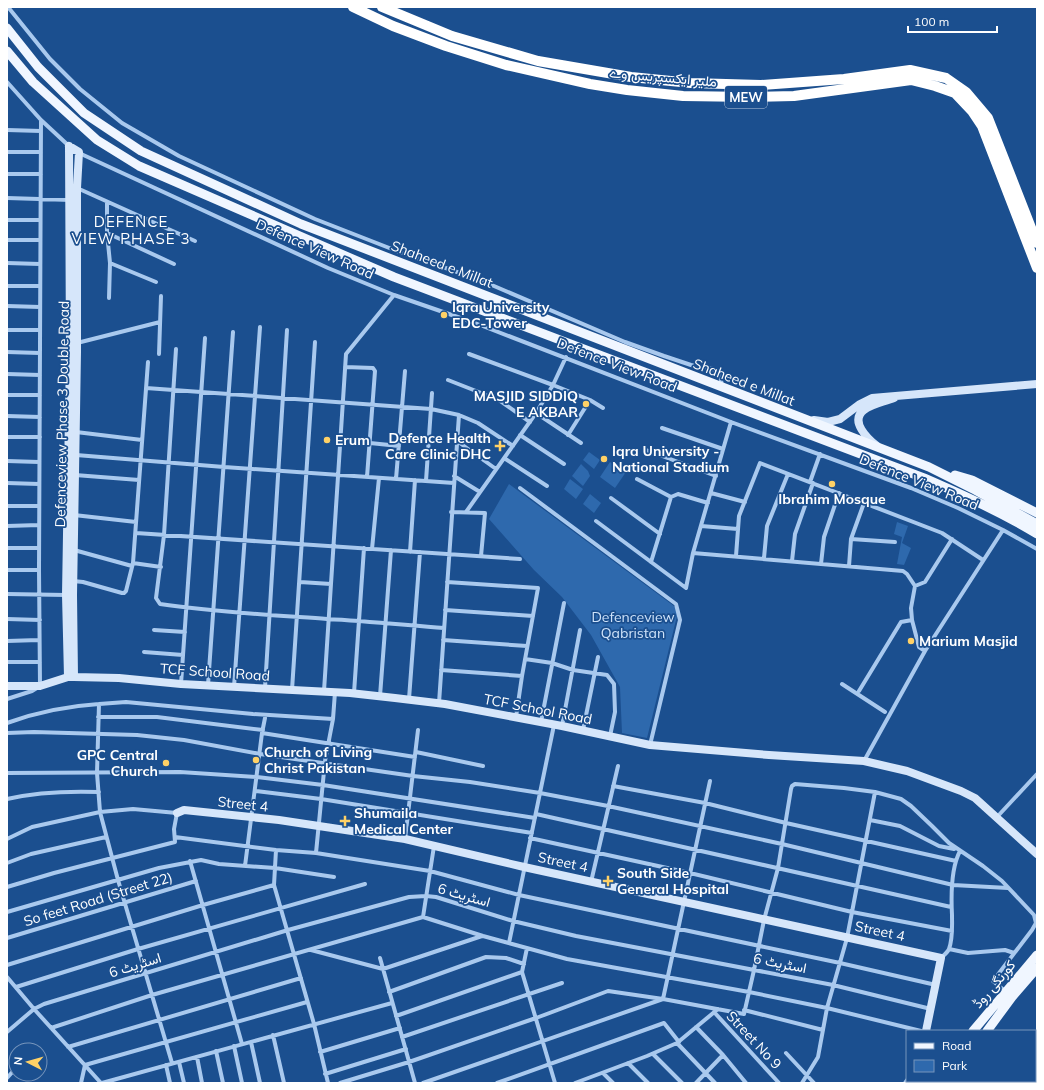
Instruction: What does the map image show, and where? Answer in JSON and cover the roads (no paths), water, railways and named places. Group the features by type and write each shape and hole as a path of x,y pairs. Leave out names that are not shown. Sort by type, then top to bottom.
{"highway":[{"name":"ملیر ایکسپریس وے","path":"353,7 393,26 446,46 506,65 590,84 627,90 683,96 794,96 912,80 955,93 972,111 982,126 1037,268"},
{"name":"ملیر ایکسپریس وے","path":"382,7 452,36 531,59 631,77 691,83 761,85 844,79 910,70 946,78 966,92 988,118 1037,243"}],"main road":[{"name":"Shaheed e Millat","path":"7,28 38,67 84,113 141,151 300,224 929,467 1037,524"},
{"name":"Shaheed e Millat","path":"7,51 33,82 97,140 138,166 394,277 924,478 999,513 1037,534"},
{"path":"929,467 972,480 1037,513"},
{"name":"کورنگی روڈ","path":"974,1030 1037,955"},
{"name":"کورنگی روڈ","path":"988,1030 1012,997 1037,968"}],"street":[{"path":"8,7 50,59 80,89 122,123 179,156 315,219 397,251 480,280 644,349 691,365 713,369 720,374 722,388"},
{"path":"7,82 41,120 69,146 79,152"},
{"path":"7,699 32,691 40,686 39,484 41,120"},
{"path":"7,130 41,131"},
{"path":"7,594 69,595 73,423 73,200 69,146"},
{"path":"7,152 41,152"},
{"name":"Defenceview Phase 3 Double Road","path":"71,677 69,595 73,581 71,546 74,515 76,432 73,423 77,343 73,200 77,188 79,152"},
{"name":"Defence View Road","path":"79,152 306,258 394,295 566,357 731,422 911,488 958,508 1003,530 1037,549"},
{"path":"7,174 41,174"},
{"path":"77,188 195,241"},
{"path":"7,198 73,200"},
{"path":"107,202 110,298"},
{"path":"7,220 40,220"},
{"path":"108,233 174,264"},
{"path":"7,240 40,240"},
{"path":"7,263 40,264"},
{"path":"110,263 156,282"},
{"path":"7,286 40,286"},
{"path":"324,691 346,354 394,295"},
{"path":"159,354 161,296"},
{"path":"7,306 40,307"},
{"path":"77,343 160,322"},
{"path":"234,687 260,327"},
{"path":"7,330 40,330"},
{"path":"265,688 287,330"},
{"path":"208,686 233,332"},
{"path":"181,684 206,338"},
{"path":"292,690 315,342"},
{"path":"176,349 164,535 156,598 157,602 160,604 186,608 270,616 444,628"},
{"path":"7,352 40,353"},
{"path":"469,354 553,385 590,400 603,408"},
{"path":"466,512 536,413 553,385 566,357"},
{"path":"73,581 84,582 124,593 133,564 148,362"},
{"path":"345,367 374,369 373,405 367,477"},
{"path":"396,479 405,371"},
{"path":"7,374 40,375"},
{"path":"448,380 499,400 530,422"},
{"path":"801,418 828,422 840,419 860,404 872,398 1037,384"},
{"path":"146,388 431,408 459,415 478,423 513,446"},
{"path":"426,481 432,393"},
{"path":"7,394 40,395"},
{"path":"881,449 864,433 860,426 860,414 872,406 900,396"},
{"path":"568,435 590,400"},
{"path":"536,413 581,443"},
{"path":"438,703 459,415"},
{"path":"7,416 40,417"},
{"path":"596,521 686,588 693,553 731,422"},
{"path":"662,428 723,449"},
{"path":"76,432 142,440"},
{"path":"520,435 564,464"},
{"path":"7,437 40,437"},
{"path":"457,441 496,470"},
{"path":"370,443 398,446"},
{"path":"646,450 716,476"},
{"path":"792,561 795,534 820,454"},
{"path":"76,455 140,461 454,483"},
{"path":"504,458 547,486"},
{"path":"7,461 40,462"},
{"path":"736,556 740,516 760,463 942,533 983,560"},
{"path":"764,558 767,526 788,474"},
{"path":"75,475 140,480"},
{"path":"454,476 480,492"},
{"path":"372,549 379,478"},
{"path":"637,479 671,497"},
{"path":"410,552 416,480"},
{"path":"7,484 39,484"},
{"path":"520,488 676,604 680,620 650,745"},
{"path":"711,493 745,502"},
{"path":"821,564 824,537 839,493"},
{"path":"671,497 678,494 708,503"},
{"path":"652,562 671,497"},
{"path":"611,498 660,534"},
{"path":"849,566 851,539 864,503"},
{"path":"7,506 39,506"},
{"path":"451,512 485,512 481,556"},
{"path":"74,515 136,522"},
{"path":"7,526 39,525"},
{"path":"701,526 738,529"},
{"path":"864,761 925,651 1003,530"},
{"path":"136,533 520,559"},
{"path":"851,539 895,542"},
{"path":"915,586 925,582 952,539"},
{"path":"71,546 133,564 161,567"},
{"path":"7,548 39,548"},
{"path":"354,693 364,548"},
{"path":"380,696 391,550"},
{"path":"409,699 420,552"},
{"path":"693,553 903,571 907,574 915,586 911,608 912,620 919,647 925,651"},
{"path":"7,570 39,570"},
{"path":"300,582 331,584"},
{"path":"447,582 538,588 516,718"},
{"path":"540,722 564,603"},
{"path":"445,610 533,616"},
{"path":"7,619 40,620"},
{"path":"859,691 901,622 912,620"},
{"path":"154,630 185,632"},
{"path":"562,726 580,630"},
{"path":"7,641 40,640"},
{"path":"443,640 527,646"},
{"path":"144,652 183,655"},
{"path":"583,730 598,657"},
{"path":"525,659 552,663 572,670 606,675 614,684 615,712 610,736"},
{"path":"7,662 40,662"},
{"path":"441,670 522,676"},
{"name":"TCF School Road","path":"7,686 40,686 71,677 119,678 208,686 324,691 335,696 354,693 438,703 540,722 553,727 562,726 583,730 650,745 747,754 864,761 907,771 961,791 975,798 1037,854"},
{"path":"842,684 885,712"},
{"path":"316,853 325,763 333,719 335,696"},
{"path":"7,723 22,717 54,709 126,702 253,714 333,719"},
{"path":"98,704 97,773 100,812 124,902 172,1063"},
{"path":"98,717 157,717 329,743 415,754 483,766"},
{"path":"245,866 265,718"},
{"path":"509,943 553,727"},
{"path":"405,839 418,730"},
{"path":"7,733 34,732 138,735 176,739 260,754 413,776 470,782 608,806 782,844 953,886 1008,888"},
{"path":"591,882 618,766"},
{"path":"7,773 180,772 257,777 323,785 535,816 603,829 952,907"},
{"path":"997,817 1037,774"},
{"path":"663,999 710,781"},
{"path":"340,1083 409,1062 536,1018 608,991 663,999 744,1014 764,920 778,868 791,789 794,784 875,792 901,799 911,806 949,843 1002,881 1029,909 1036,923 993,981 1005,992"},
{"path":"613,786 705,803 786,823 956,861"},
{"path":"7,799 33,794 79,791 99,792"},
{"path":"256,791 321,799 532,833"},
{"path":"802,1083 818,1057 827,1008 840,963 852,912 875,792"},
{"path":"7,839 32,826 100,812 133,809 177,813 174,829 175,842 54,873 7,887"},
{"name":"Street 4","path":"177,813 184,810 319,826 405,839 591,882 941,958"},
{"path":"870,820 900,826 939,846 959,850"},
{"path":"7,863 18,858 48,850 106,837"},
{"path":"175,837 248,847 316,853 430,871 519,895 840,963 936,985"},
{"path":"530,838 690,873 852,912 952,931"},
{"path":"423,916 434,846"},
{"path":"276,850 274,885 314,1024 328,1083"},
{"path":"926,1030 941,958 949,949 952,931 953,886 959,850"},
{"path":"7,912 159,868 190,861 201,860 219,864 275,868 334,877"},
{"path":"190,861 242,1044"},
{"name":"So feet Road (Street 22)","path":"7,938 196,881"},
{"path":"16,987 138,949 365,884"},
{"path":"7,964 203,904 274,885"},
{"name":"اسٹریٹ 6","path":"7,1032 34,1009 44,1004 288,930 408,898 426,896 436,897 513,921 576,936 834,985 930,1009"},
{"path":"51,1028 152,995 423,916 483,936 567,959 749,992 827,1008 917,1030"},
{"path":"310,950 383,969 483,936"},
{"path":"527,948 522,972 555,1083"},
{"path":"949,949 968,954 1005,950 1014,953"},
{"path":"389,992 486,957 506,958 524,964"},
{"path":"380,958 415,1083"},
{"path":"396,1016 522,972"},
{"path":"7,977 100,1082 179,1062 392,1003"},
{"path":"68,1046 301,978"},
{"path":"402,1037 562,984"},
{"path":"423,1083 663,999"},
{"path":"85,1065 307,1002"},
{"path":"575,1083 581,1082 678,1043 718,1009"},
{"path":"744,1010 823,1030"},
{"name":"Street No 9","path":"714,1012 779,1083"},
{"path":"497,1083 664,1024 678,1043 715,1083"},
{"path":"696,1027 723,1055 746,1083"},
{"path":"320,1052 400,1028"},
{"path":"273,1036 284,1083"},
{"path":"251,1042 260,1083"},
{"path":"234,1046 242,1083"},
{"path":"325,1074 406,1049"},
{"path":"216,1051 223,1083"},
{"path":"786,1053 814,1083"},
{"path":"653,1054 682,1083"},
{"path":"696,1083 723,1055"},
{"path":"197,1057 202,1083"},
{"path":"179,1062 184,1083"},
{"path":"628,1063 648,1083"},
{"path":"81,1083 85,1065"},
{"path":"166,1065 170,1083"},
{"path":"603,1072 613,1083"}],"place":[{"name":"Iqra University EDC-Tower","path":"444,315"},
{"name":"MASJID SIDDIQ E AKBAR","path":"586,404"},
{"name":"Erum","path":"327,440"},
{"name":"Defence Health Care Clinic DHC","path":"500,446"},
{"name":"Iqra University - National Stadium","path":"604,459"},
{"name":"Ibrahim Mosque","path":"832,484"},
{"name":"Marium Masjid","path":"911,641"},
{"name":"Church of Living Christ Pakistan","path":"256,760"},
{"name":"GPC Central Church","path":"166,763"},
{"name":"Shumaila Medical Center","path":"345,821"},
{"name":"South Side General Hospital","path":"608,881"}],"district":[{"name":"DEFENCE VIEW PHASE 3","path":"131,230"}],"park label":[{"name":"Defenceview Qabristan","path":"633,626"}]}
